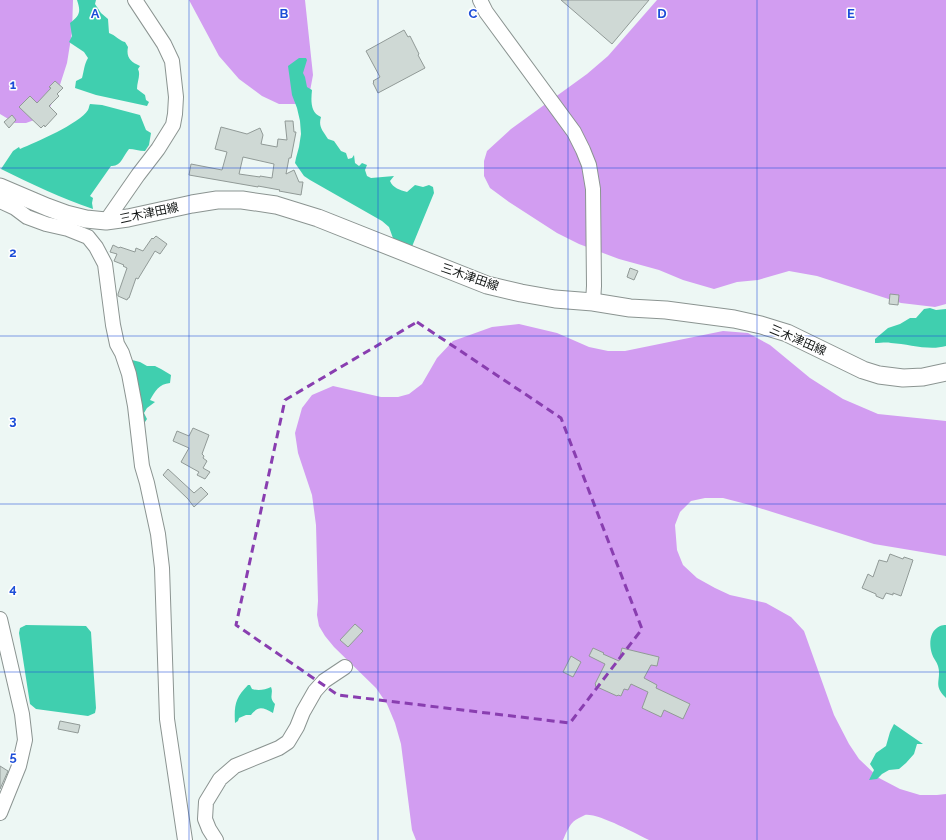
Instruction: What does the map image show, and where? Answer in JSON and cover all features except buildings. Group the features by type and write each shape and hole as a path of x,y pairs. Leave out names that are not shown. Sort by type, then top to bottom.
{"main road":[{"name":"三木津田線","path":"0,187 66,214 86,219 106,221 217,200 242,200 262,203 318,218 487,285 556,299 592,302 630,308 666,310 734,319 761,325 787,333 863,370 879,375 903,378 946,372"}],"street":[{"path":"106,221 158,149 173,125 176,114 176,97 172,61 164,44 135,0"},
{"path":"480,0 498,30 574,132 589,165 593,189 594,286 592,302"},
{"path":"0,201 15,208 27,217 46,224 68,229 88,237 96,247 105,264 113,325 117,344 122,353 129,374 135,406 142,466 158,534 162,568 167,719 185,840"},
{"path":"0,619 22,714 25,740 19,766 0,813"},
{"path":"216,840 205,819 206,802 220,779 235,766 279,748 288,742 315,691 324,681 345,667"}],"highlighted area":[{"path":"417,322 561,418 642,629 570,723 338,695 236,625 285,400"}],"shaded area":[{"path":"0,0 73,0 72,32 67,63 58,91 50,107 37,119 26,123 15,123 0,114"},
{"path":"77,0 96,0 95,4 101,13 108,19 109,33 125,42 128,47 128,56 134,63 140,66 138,69 139,76 137,89 145,95 146,100 149,102 147,106 96,95 75,88 76,81 82,78 88,58 84,52 69,42 72,36 70,23 79,13"},
{"path":"189,0 305,0 313,75 310,91 303,101 295,104 279,104 262,96 239,79 219,56"},
{"path":"657,0 946,0 946,304 935,307 901,303 817,276 789,271 758,280 737,282 714,289 683,280 659,270 619,259 579,244 557,233 490,188 484,176 484,161 487,151 511,129 587,74 608,56"},
{"path":"299,58 306,58 307,60 303,73 307,87 312,90 312,106 317,115 321,117 320,124 322,129 328,139 334,141 341,151 346,153 348,159 352,158 354,155 355,163 359,166 362,163 367,165 365,170 367,176 371,178 394,176 390,181 391,183 395,187 407,192 415,185 423,187 429,185 433,187 434,193 411,249 394,241 389,227 382,221 304,176 295,163 301,134 297,108 292,95 288,66"},
{"path":"90,104 102,105 140,115 146,130 151,133 149,145 145,151 129,149 120,163 111,166 90,196 93,198 93,209 46,190 1,169 13,151 19,147 20,149 67,127 88,110"},
{"path":"930,308 936,310 946,309 946,346 926,348 889,343 875,343 875,339 888,328 900,324 910,318 916,318 924,309"},
{"path":"519,324 557,333 589,347 608,351 625,351 723,331 748,333 770,345 810,378 843,399 878,414 946,421 946,556 874,544 723,498 705,498 691,501 680,512 675,525 677,550 683,565 697,578 730,595 766,603 791,617 804,631 834,715 849,744 859,759 879,778 900,789 920,795 946,794 946,840 649,840 608,820 591,815 585,815 571,824 563,840 416,840 412,830 401,744 395,723 387,704 376,688 334,647 319,626 317,615 316,525 312,495 298,453 295,433 302,408 312,395 333,386 381,397 398,397 409,394 422,384 437,358 453,341 492,327"},
{"path":"128,359 140,362 147,366 155,366 171,375 170,383 160,386 150,400 155,402 147,408 144,413 147,419 141,426"},
{"path":"26,625 86,626 91,632 96,708 95,713 88,716 36,709 30,704 19,633 20,628"},
{"path":"946,625 946,698 938,686 939,671 932,654 930,643 936,628"},
{"path":"248,685 250,685 252,689 257,690 271,687 271,697 275,704 273,713 261,708 256,710 251,715 246,715 239,718 235,723 236,702 240,694"},
{"path":"894,724 923,744 917,744 914,754 899,769 889,770 877,779 869,780 874,770 870,764 876,753 886,746"}]}
